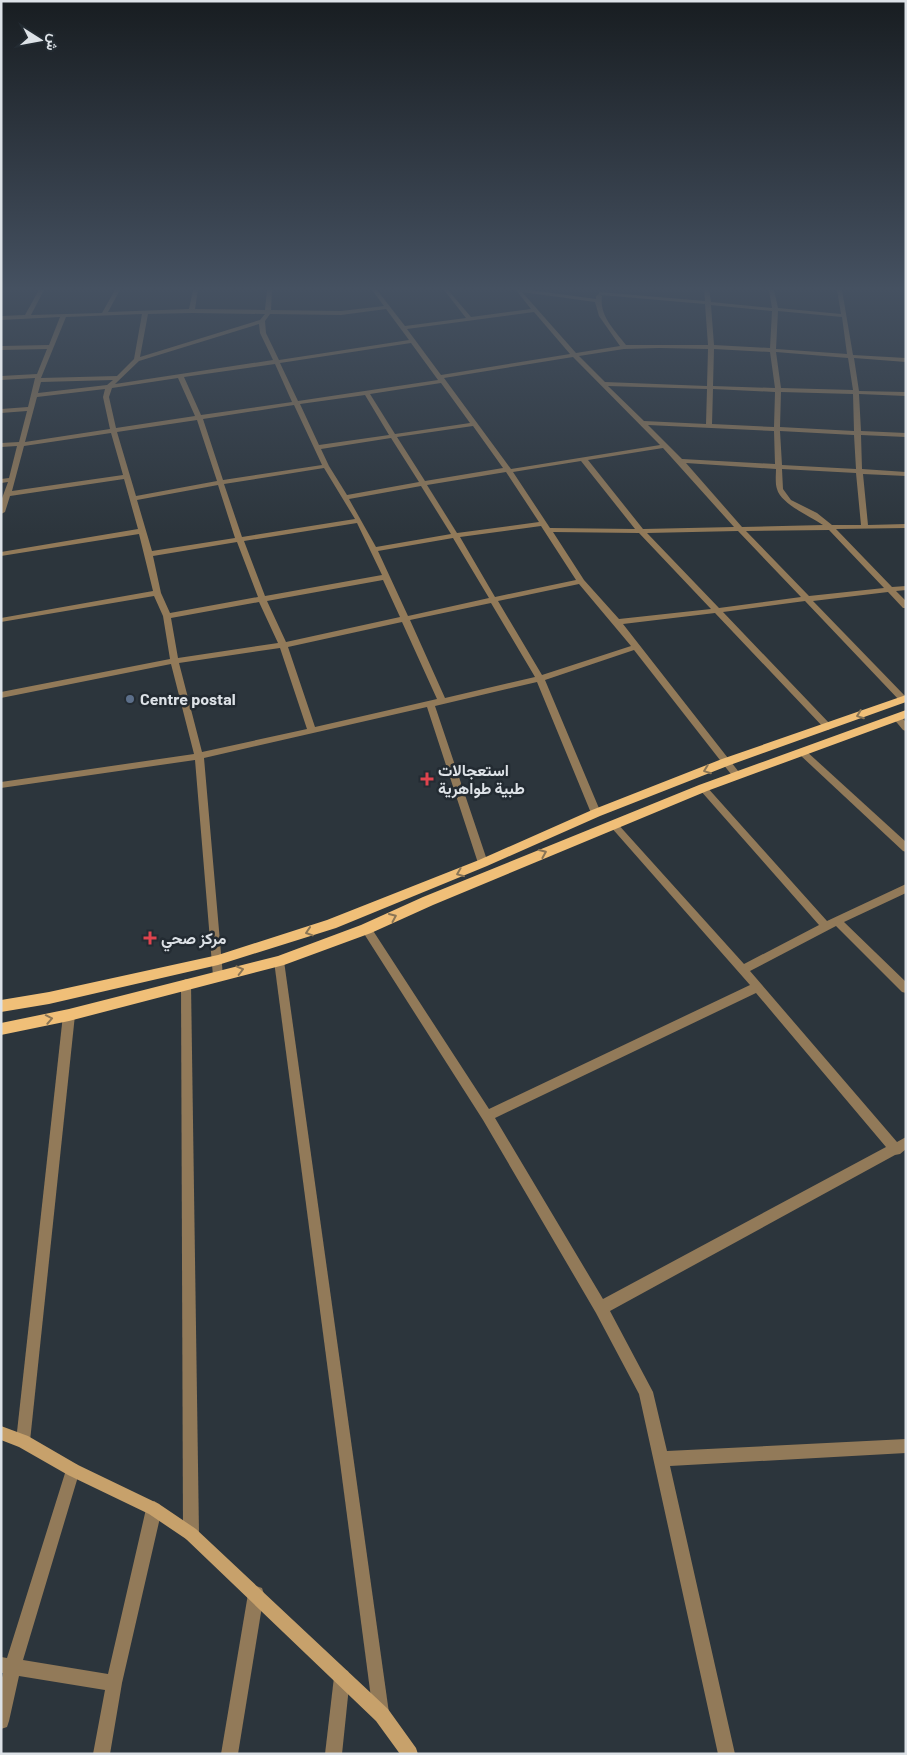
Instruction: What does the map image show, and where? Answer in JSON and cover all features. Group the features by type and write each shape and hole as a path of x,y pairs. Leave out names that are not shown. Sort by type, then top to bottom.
{"main road":[{"path":"1,1006 49,998 218,960 332,924 483,863 596,813 726,762 828,728 904,699"},
{"path":"1,1029 69,1015 279,961 366,929 428,901 703,788 901,716"}],"street":[{"path":"1,512 8,494 41,372"},
{"path":"124,372 109,387 106,397 132,499 150,554 157,593 167,616 174,661 199,756 218,976"},
{"path":"34,395 109,387 207,372"},
{"path":"282,372 326,466 346,497 374,550 442,701"},
{"path":"437,372 508,470 581,581 616,622 737,776"},
{"path":"1,445 22,444 366,392 481,372"},
{"path":"591,372 680,461 804,598 904,699"},
{"path":"709,426 710,372"},
{"path":"775,372 778,390 777,465 780,489 785,498 831,528 906,606"},
{"path":"853,372 856,392 856,434 865,526"},
{"path":"180,376 199,417 239,538 262,598 283,645 312,730"},
{"path":"1,378 117,378"},
{"path":"603,384 906,394"},
{"path":"366,392 455,535 492,601 540,679 596,813"},
{"path":"1,411 31,409"},
{"path":"642,423 906,435"},
{"path":"318,447 475,424"},
{"path":"346,497 665,446"},
{"path":"582,459 641,531 828,728"},
{"path":"680,461 777,465 906,474"},
{"path":"132,499 221,482 326,466"},
{"path":"8,494 126,477"},
{"path":"1,481 12,480"},
{"path":"150,554 239,538 359,520"},
{"path":"374,550 455,535 546,527 641,531 906,526"},
{"path":"1,554 142,531"},
{"path":"167,616 385,577"},
{"path":"1,695 174,661 283,645 581,581"},
{"path":"616,622 717,611 804,598 906,588"},
{"path":"1,620 157,593"},
{"path":"1,784 199,756 540,679 636,647"},
{"path":"430,704 483,863"},
{"path":"901,716 906,728"},
{"path":"802,752 906,848"},
{"path":"703,788 832,924 906,989"},
{"path":"601,1308 901,1146 613,824"},
{"path":"743,970 906,888"},
{"path":"366,929 487,1116 601,1308 646,1392 726,1754"},
{"path":"279,961 382,1715"},
{"path":"186,984 191,1534"},
{"path":"487,1116 757,987"},
{"path":"23,1441 69,1015"},
{"path":"1,1433 23,1441 74,1470 154,1508 191,1534 382,1715 410,1754"},
{"path":"661,1458 906,1446"},
{"path":"1,1721 7,1666 74,1470"},
{"path":"101,1754 114,1683 154,1508"},
{"path":"228,1754 256,1594"},
{"path":"7,1666 114,1683"},
{"path":"333,1754 342,1677"}],"place":[{"name":"Centre postal","path":"130,699"},
{"name":"استعجالات طبية طواهرية","path":"427,779"},
{"name":"مركز صحي","path":"150,938"}]}
